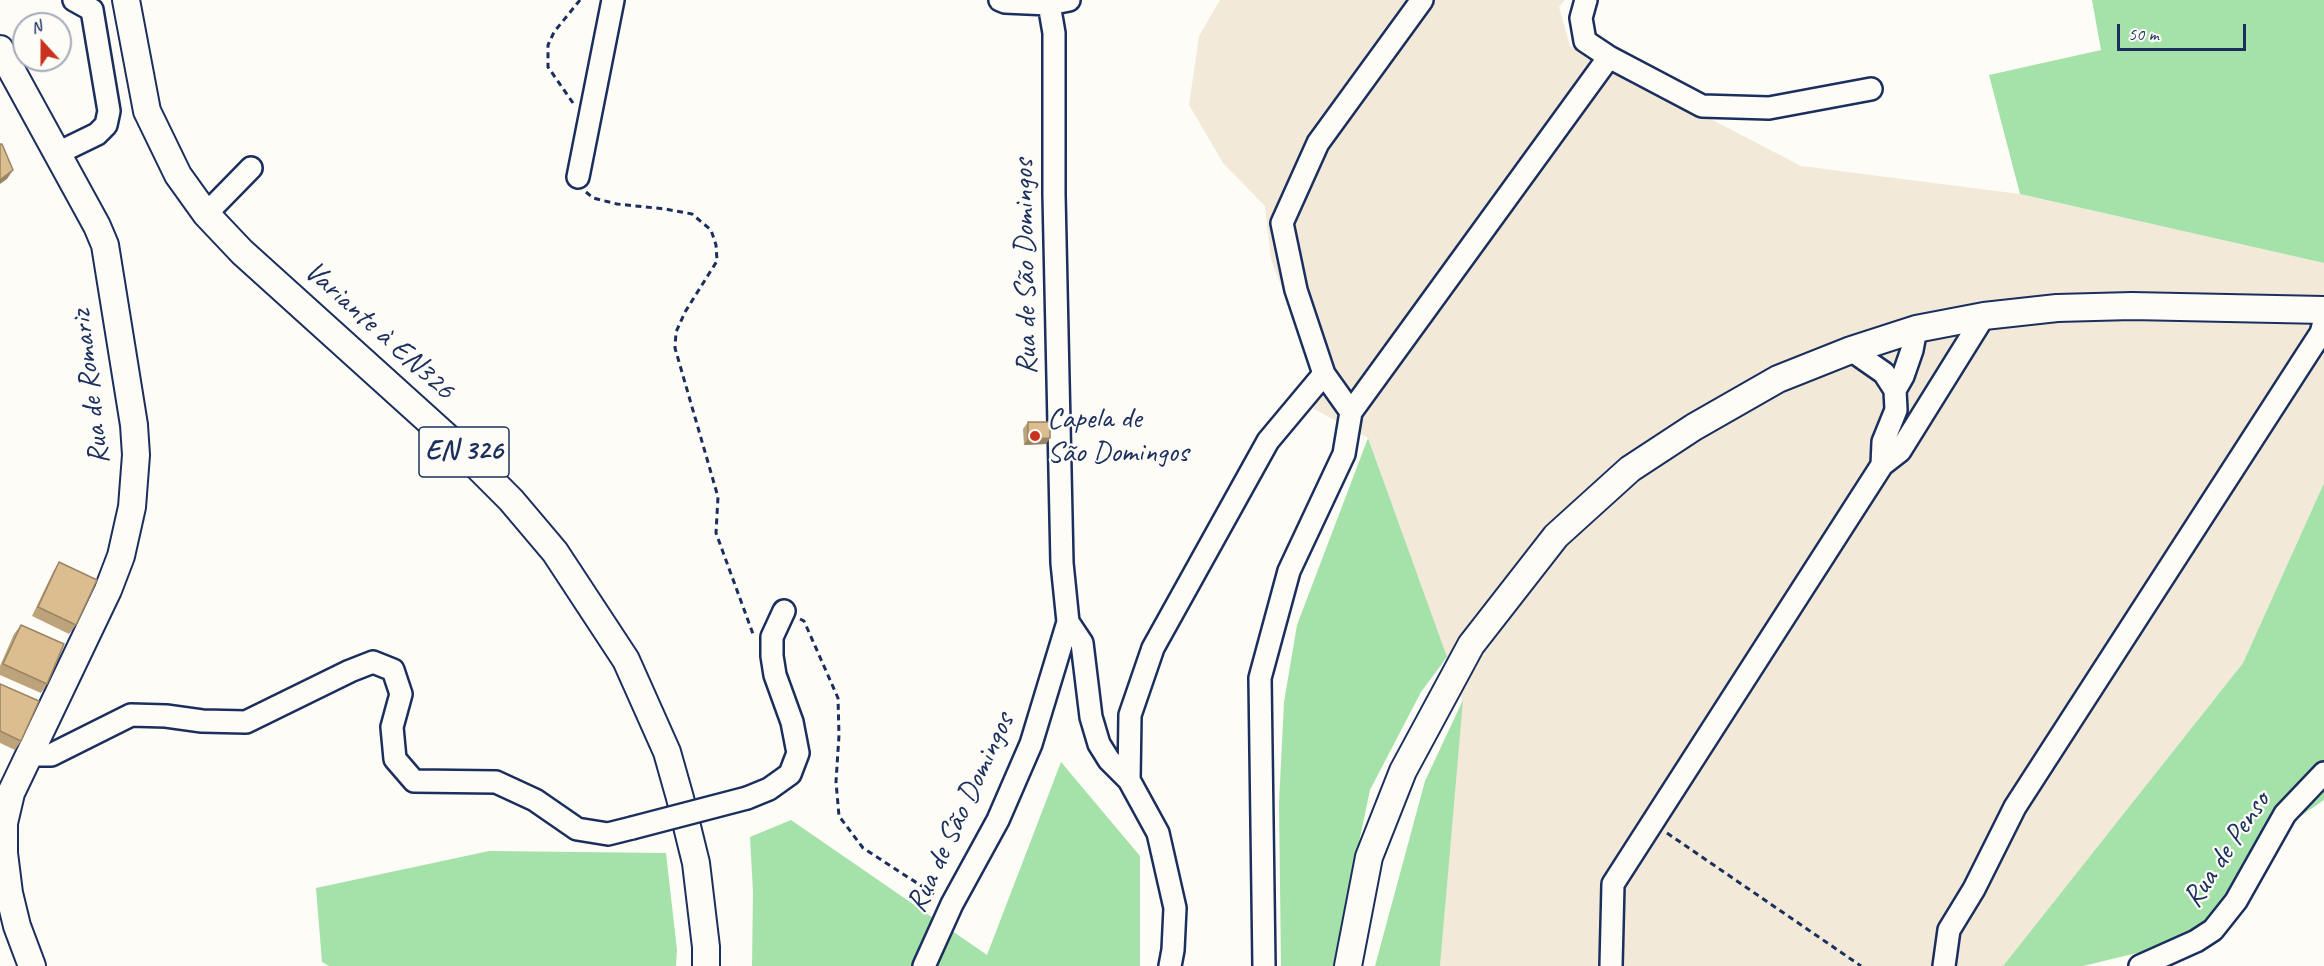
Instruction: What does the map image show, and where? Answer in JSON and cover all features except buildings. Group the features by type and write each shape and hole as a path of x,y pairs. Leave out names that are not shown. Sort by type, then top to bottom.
{"main road":[{"name":"Variante à EN326","path":"126,0 147,111 178,176 206,214 242,252 459,448 511,500 555,552 626,660 667,752 678,789 696,863 706,947 706,966"},
{"name":"Rua de Romariz","path":"0,49 58,153 105,245 134,425 136,455 132,507 121,556 108,590 11,793 4,823 9,927 32,966"},
{"path":"1348,966 1369,857 1403,771 1471,645 1556,537 1630,469 1694,427 1778,379 1851,350 1916,329 1984,316 2057,308 2132,306 2324,310"}],"street":[{"path":"58,153 98,134 106,125 109,111 92,10 74,0"},
{"path":"578,177 613,0"},
{"path":"1000,0 1005,3 1059,2"},
{"path":"1351,412 1324,374 1296,290 1282,223 1318,143 1422,0"},
{"path":"1586,0 1581,18 1585,41 1609,57 1702,106 1769,108 1871,89"},
{"name":"Rua de São Domingos","path":"924,966 952,904 998,820 1031,744 1068,622 1062,563 1054,195 1054,33 1059,2"},
{"path":"1264,966 1260,678 1289,572 1344,454 1351,412 1609,57"},
{"path":"206,214 251,168"},
{"path":"1611,966 1613,884 1882,465 1900,451 1984,316"},
{"path":"1944,966 1949,930 1974,889 2015,807 2321,333 2324,322"},
{"path":"1895,390 1904,376 1916,329"},
{"path":"1851,350 1884,373 1895,390 1896,410 1883,442 1882,465"},
{"path":"1129,780 1130,715 1153,648 1268,441 1324,374"},
{"path":"28,755 51,755 131,716 166,716 202,721 246,722 373,662 393,670 401,694 392,727 395,759 414,781 496,782 535,800 577,829 608,834 747,798 769,789 790,774 798,753 792,722 775,675 772,656 772,637 784,611"},
{"path":"1068,622 1082,644 1091,717 1099,744 1109,760 1129,780 1158,833 1174,908 1173,950 1170,966"},
{"name":"Rua de Penso","path":"2140,966 2196,941 2213,930 2236,901 2285,814 2324,773"}],"path":[{"path":"580,0 554,32 548,45 547,56 548,67 562,88 578,109 590,115"},
{"path":"578,177 580,187 593,198 617,204 665,208 692,214 711,231 714,238 717,261 685,312 676,332 675,348 718,497 716,533 756,644"},
{"path":"784,611 804,621 837,698 839,735 836,782 839,816 863,848 910,880 952,904"},
{"path":"1651,823 1861,966"}],"shaded area":[{"path":"1220,0 1565,0 1559,7 1570,46 1801,166 2020,194 2324,263 2324,483 2243,663 2003,966 1440,966 1462,700 1368,438 1314,409 1310,366 1271,259 1265,206 1223,163 1189,105 1199,36"}],"green space":[{"path":"2092,0 2324,0 2324,263 2020,194 1989,75 2101,50"},
{"path":"1368,438 1447,657 1421,692 1370,790 1333,966 1281,966 1279,803 1284,702 1297,625"},
{"path":"2324,483 2324,800 2286,826 2210,922 2162,947 2083,966 2003,966 2243,663"},
{"path":"1463,700 1440,966 1375,966 1425,781"},
{"path":"1061,762 1140,856 1140,966 752,966 753,892 750,837 791,820 987,955"},
{"path":"489,851 666,853 677,950 676,966 329,966 322,962 316,888"}],"place":[{"name":"Capela de São Domingos","path":"1035,436"}]}
